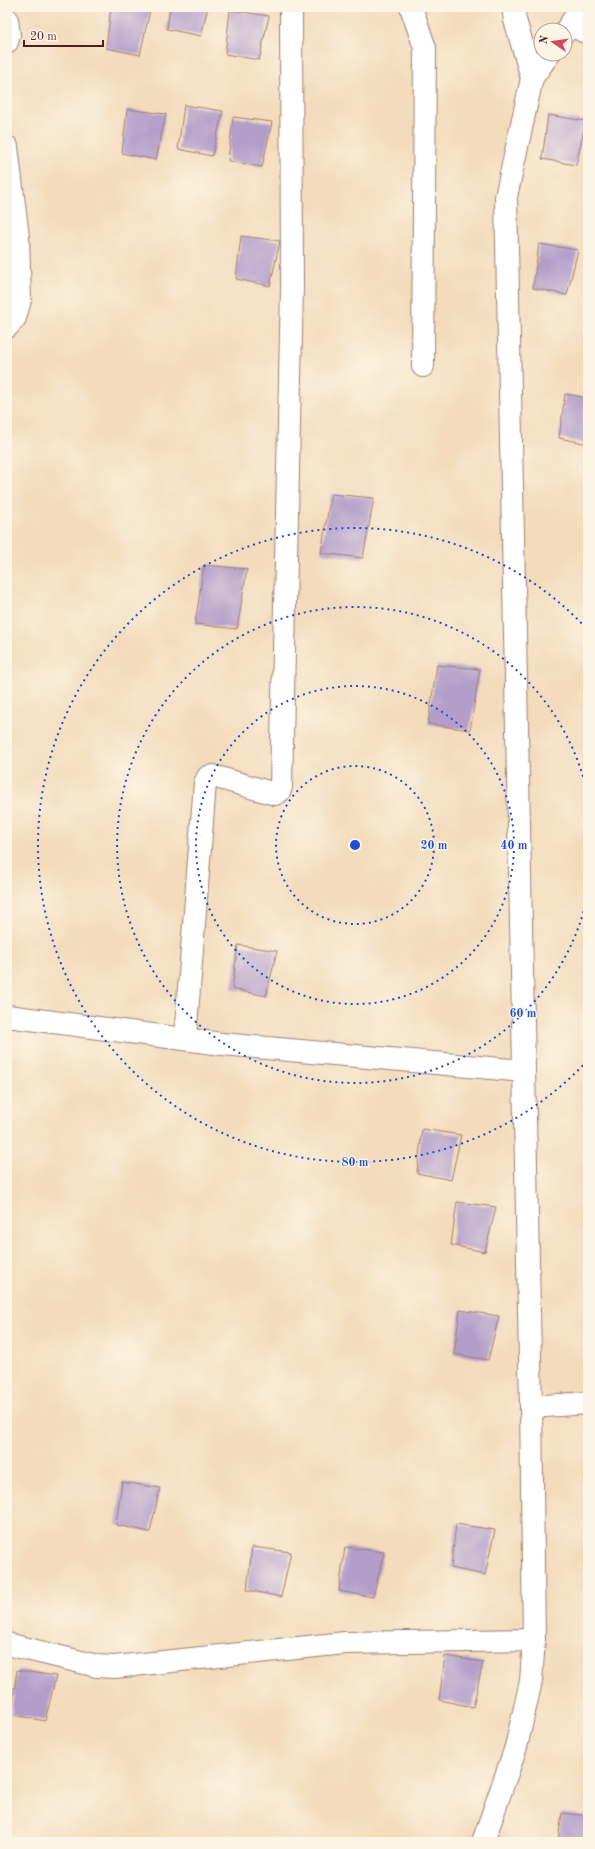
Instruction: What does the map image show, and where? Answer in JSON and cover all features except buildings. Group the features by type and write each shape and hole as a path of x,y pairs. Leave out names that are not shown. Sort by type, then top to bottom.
{"street":[{"path":"185,1039 205,783 208,777 213,776 275,794 279,792 281,787 292,295 291,7"},
{"path":"411,7 425,48 423,366"},
{"path":"513,7 515,20 532,78"},
{"path":"574,30 582,7"},
{"path":"7,18 9,35 7,42"},
{"path":"483,1842 516,1747 531,1681 534,1640 531,1407 506,197 532,78 543,62"},
{"path":"7,147 18,237 20,300 15,318 7,327"},
{"path":"7,1016 185,1039 524,1071"},
{"path":"531,1407 588,1403"},
{"path":"7,1644 97,1666 114,1667 345,1643 534,1640"}]}
